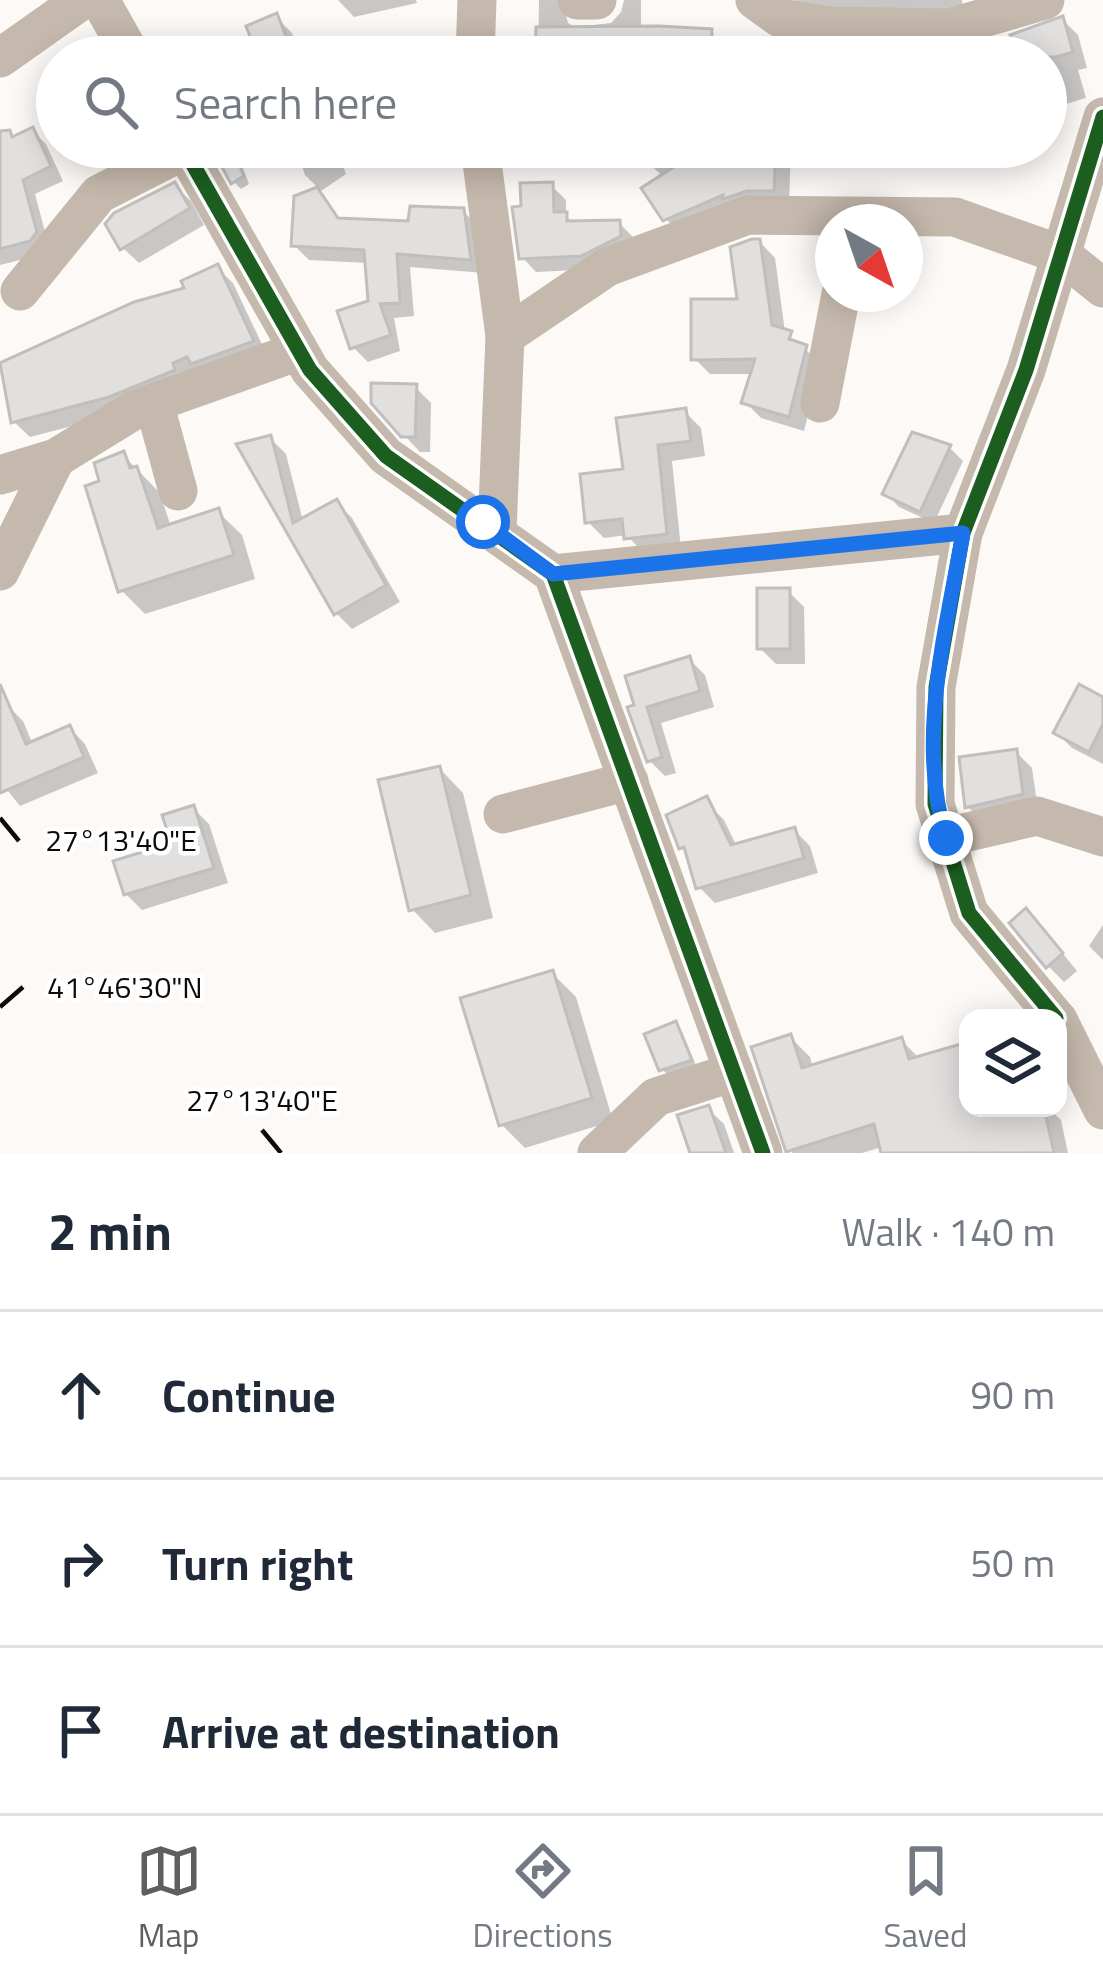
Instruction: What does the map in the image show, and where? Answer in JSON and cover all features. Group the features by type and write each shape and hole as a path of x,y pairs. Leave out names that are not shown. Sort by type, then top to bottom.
{"street":[{"path":"476,36 477,0"},
{"path":"578,0 597,0"},
{"path":"755,0 779,18 830,26 949,28 1045,0"},
{"path":"43,36 105,4 121,36"},
{"path":"0,58 36,39"},
{"path":"1049,1009 969,913 935,804 936,687 963,533 1026,370 1103,117"},
{"path":"20,291 99,194 147,168"},
{"path":"195,168 310,370 386,456 553,574 763,1153"},
{"path":"482,168 505,337 496,532"},
{"path":"505,337 607,267 748,215 815,218"},
{"path":"923,218 955,217 1062,255 1103,288"},
{"path":"820,403 838,312"},
{"path":"0,476 56,458 136,409 299,351"},
{"path":"154,403 178,491"},
{"path":"0,571 56,458"},
{"path":"553,574 963,533"},
{"path":"502,814 628,781"},
{"path":"946,838 1037,816 1103,837"},
{"path":"1067,1038 1101,1101"},
{"path":"597,1153 656,1097 734,1072"}],"building":[{"path":"277,13 286,36 250,36 246,26"},
{"path":"1063,16 1073,52 1067,54 1067,36 1010,35"},
{"path":"659,26 712,29 712,36 536,36 536,27"},
{"path":"33,127 36,168 47,168 23,180 37,232 30,241 0,249 0,131 10,130 12,137"},
{"path":"222,168 241,168 244,176 231,184"},
{"path":"672,168 775,168 774,191 747,191 723,199 723,195 663,221 641,188"},
{"path":"175,182 190,208 120,250 105,224 114,213"},
{"path":"553,182 554,212 567,212 567,221 620,220 621,236 581,256 519,259 512,207 521,206 520,183"},
{"path":"317,187 338,218 408,221 410,206 464,208 471,260 397,254 400,303 380,304 391,335 350,349 337,311 368,301 364,250 291,246 294,196"},
{"path":"760,239 772,325 792,331 789,339 807,345 789,417 741,403 755,359 691,360 691,299 737,299 730,247"},
{"path":"218,264 254,341 191,364 187,357 173,363 175,370 109,397 11,423 0,363 134,302 184,288 181,281"},
{"path":"371,383 417,384 415,437 401,437 371,403"},
{"path":"686,408 691,441 658,445 667,534 624,539 622,519 585,523 580,474 623,469 616,418"},
{"path":"912,432 951,445 920,512 882,494"},
{"path":"271,435 293,523 337,499 386,585 334,615 236,444"},
{"path":"124,451 130,468 137,466 158,528 219,508 234,555 118,592 85,486 99,481 94,463"},
{"path":"757,588 790,588 790,649 757,649"},
{"path":"690,656 700,691 647,707 662,757 647,762 627,707 634,705 625,676"},
{"path":"0,684 26,744 70,725 84,757 0,793"},
{"path":"1079,684 1103,697 1103,724 1089,752 1053,733"},
{"path":"1017,749 1023,794 965,808 959,757"},
{"path":"440,766 471,895 409,911 378,780"},
{"path":"707,796 731,845 795,827 804,858 696,889 684,847 679,849 666,815"},
{"path":"194,805 214,868 124,895 113,861 171,843 162,815"},
{"path":"1026,908 1063,953 1046,968 1009,923"},
{"path":"553,970 592,1098 499,1126 460,998"},
{"path":"676,1021 692,1060 659,1071 644,1034"},
{"path":"791,1034 802,1068 902,1037 909,1059 959,1045 959,1117 1046,1117 1054,1153 881,1153 874,1124 786,1152 751,1047"},
{"path":"709,1105 726,1153 690,1153 677,1115"}],"cycle path":[{"path":"1049,1009 969,913 935,804 936,687 963,533 1026,370 1103,117"},
{"path":"195,168 310,370 386,456 553,574 763,1153"}],"route":[{"path":"483,522 553,574 963,533 936,687 935,804 946,838"}]}
